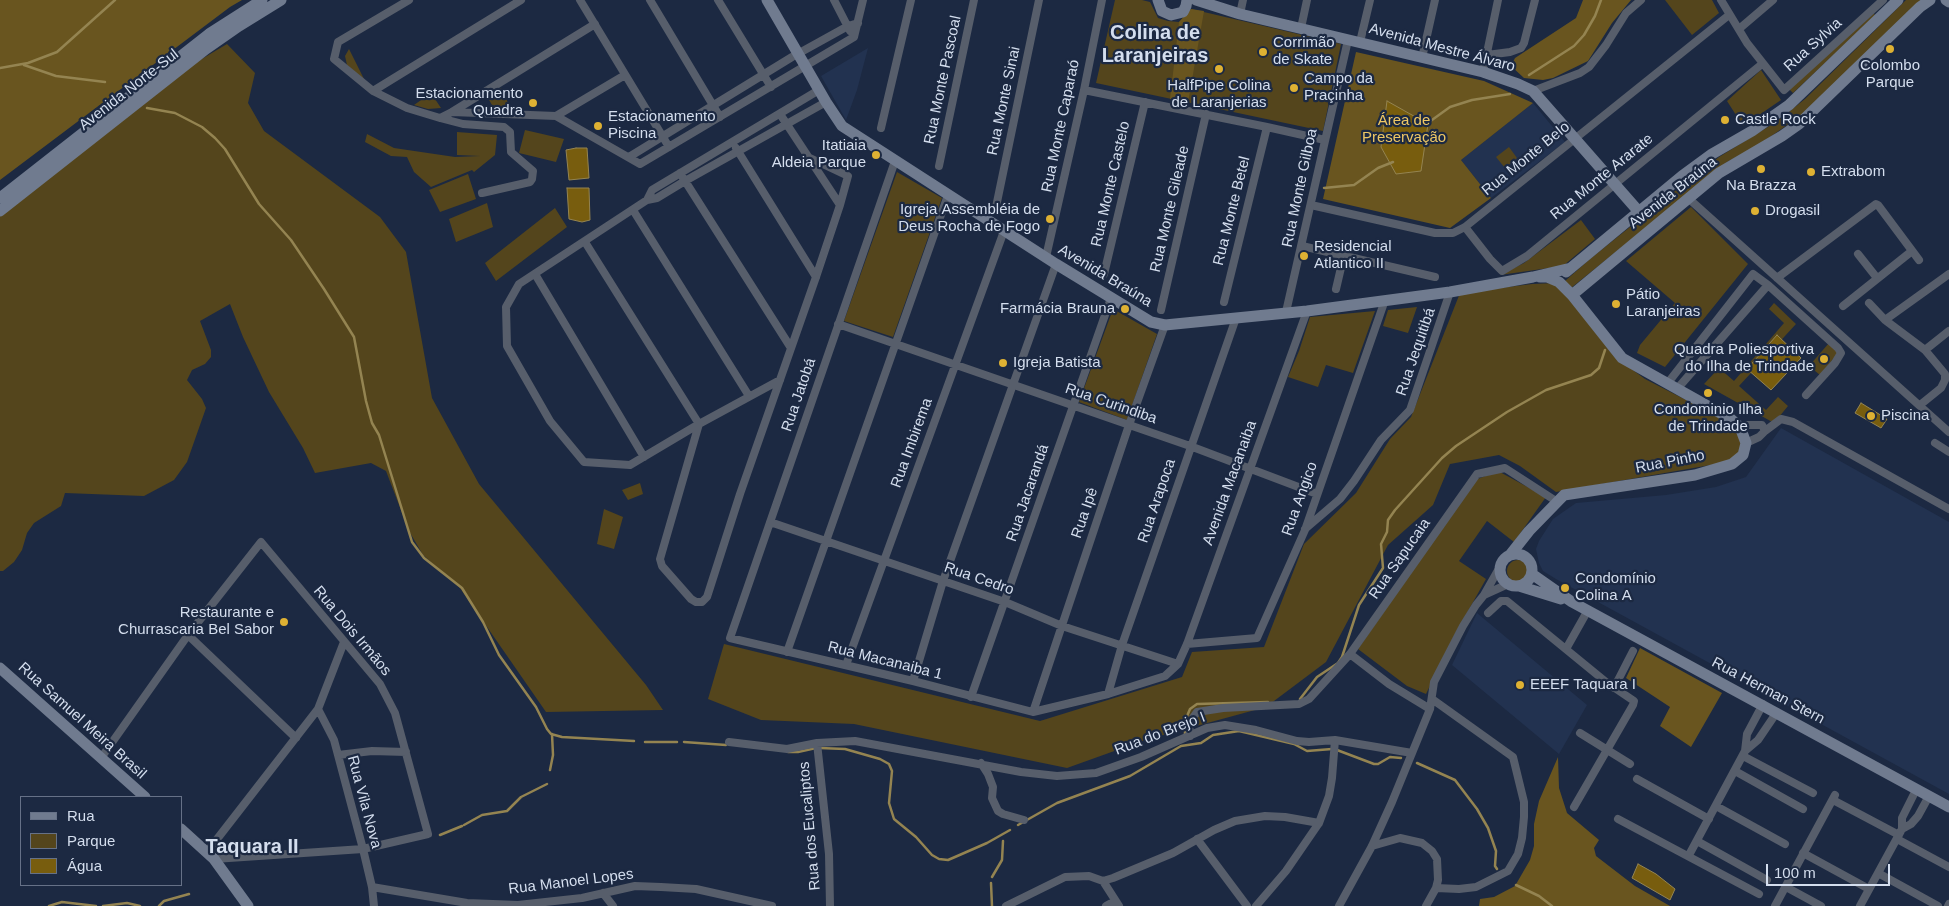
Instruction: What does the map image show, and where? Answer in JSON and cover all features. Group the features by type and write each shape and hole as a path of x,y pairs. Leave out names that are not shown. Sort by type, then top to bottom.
{"street":[{"name":"Avenida Norte-Sul","path":"0,198 209,34 262,0"},
{"name":"Avenida Norte-Sul","path":"0,211 206,49 281,0"},
{"path":"409,0 338,42 334,59 373,91 407,108 477,126 504,126 510,132 511,152 533,170 532,178 530,182 482,193"},
{"path":"373,91 521,0"},
{"path":"580,0 669,147"},
{"path":"650,0 720,117"},
{"path":"718,0 771,86"},
{"name":"Avenida Braúna","path":"767,0 842,126 1111,298 1151,322 1165,325 1307,311 1450,292 1571,268 1640,213 1682,176 1712,154 1752,131 1789,105 1898,0"},
{"path":"834,0 854,37"},
{"path":"452,112 556,116 640,164 854,37 863,0"},
{"path":"881,128 911,0"},
{"name":"Rua Monte Pascoal","path":"940,166 974,0"},
{"name":"Rua Monte Sinai","path":"996,207 1038,0"},
{"name":"Rua Monte Caparaó","path":"1046,257 1084,90 1102,0"},
{"path":"1157,0 1162,11 1171,16 1181,13 1190,2"},
{"path":"1240,14 1243,0"},
{"path":"1301,28 1308,0"},
{"path":"1360,42 1370,0"},
{"path":"1422,58 1435,0"},
{"path":"1483,72 1498,0"},
{"path":"1487,55 1510,52 1521,48 1535,0"},
{"path":"1533,91 1580,73 1589,67 1596,60 1626,13 1642,0"},
{"path":"1721,0 1762,64"},
{"path":"1739,29 1773,0"},
{"name":"Rua Sylvia","path":"1762,64 1784,90 1883,0"},
{"name":"Avenida Braúna","path":"1572,295 1719,173 1799,124 1920,7 1930,0"},
{"name":"Avenida Mestre Álvaro","path":"1190,2 1483,72 1506,79 1533,91 1640,213"},
{"name":"Rua Monte Belo","path":"1311,206 1435,233 1453,233 1465,227 1729,15"},
{"path":"629,157 798,54 848,26 858,23"},
{"path":"440,118 595,24"},
{"name":"Rua Monte Gilboa","path":"1286,312 1348,40"},
{"name":"Rua Monte Ararate","path":"1465,227 1502,271 1527,256 1762,64"},
{"path":"556,116 625,75"},
{"path":"647,200 652,190 680,172 819,90"},
{"path":"1084,90 1325,140"},
{"path":"780,380 699,424 630,465 584,462 550,421 507,346 506,307 519,284 647,200 657,198 826,102"},
{"name":"Rua Monte Castelo","path":"1104,274 1145,102"},
{"path":"780,114 840,205"},
{"name":"Rua Monte Gileade","path":"1161,310 1206,114"},
{"name":"Rua Monte Betel","path":"1224,302 1267,127"},
{"path":"732,142 816,277"},
{"path":"585,242 699,424 660,559 662,566 690,599 699,603 707,597 740,494 816,277 848,176 808,157"},
{"name":"Rua Jatobá","path":"730,638 895,161"},
{"path":"680,172 791,348"},
{"path":"787,652 948,195"},
{"path":"1688,198 1949,432"},
{"path":"1777,278 1876,204 1919,260"},
{"path":"633,210 749,396"},
{"name":"Rua Imbirema","path":"846,665 1004,231"},
{"path":"1302,246 1435,277"},
{"path":"1843,306 1912,251"},
{"path":"1858,254 1877,278"},
{"path":"1336,289 1344,256"},
{"path":"913,681 943,581 1056,264"},
{"path":"1571,268 1560,278 1559,282 1572,295 1622,358 1731,418 1740,427 1746,443 1759,437 1763,428"},
{"path":"534,274 644,457"},
{"path":"1885,320 1949,274"},
{"path":"1672,386 1751,275 1756,275 1838,348 1840,353 1835,362 1806,395"},
{"name":"Avenida Braúna","path":"1533,277 1547,277 1559,282"},
{"path":"1672,386 1768,285"},
{"name":"Rua Jequitibá","path":"1305,530 1340,499 1381,440 1410,410 1450,292"},
{"name":"Rua Jacarandá","path":"971,697 1111,298"},
{"name":"Rua Angico","path":"1187,644 1257,638 1305,530 1384,300"},
{"path":"1869,303 1885,320 1925,350 1945,374 1945,380 1941,388 1920,405"},
{"name":"Avenida Macanaiba","path":"1178,664 1187,644 1307,311"},
{"name":"Rua Arapoca","path":"1108,694 1122,645 1236,318"},
{"name":"Rua Curindiba","path":"838,324 1129,424 1317,494"},
{"name":"Rua Ipê","path":"1033,712 1129,424 1165,325"},
{"path":"1925,350 1949,331"},
{"path":"1740,427 1748,425 1763,428 1780,419 1793,422 1949,509"},
{"name":"Rua Pinho","path":"1510,555 1556,501 1564,495 1695,475 1732,464 1743,455 1746,443"},
{"path":"1935,443 1949,452"},
{"name":"Rua Sapucaia","path":"1190,736 1189,723 1198,712 1223,708 1299,704 1309,699 1350,654 1477,474 1505,468 1556,501"},
{"name":"Rua Cedro","path":"770,522 1005,602 1062,626 1178,664"},
{"path":"1528,558 1529,531"},
{"name":"Rua Dois Irmãos","path":"188,635 261,542 380,684 395,713 428,834 363,849"},
{"path":"1339,906 1372,846 1430,709 1434,682 1467,619 1484,595 1504,559 1510,555 1519,554 1528,558 1532,564 1532,574 1529,580 1484,595"},
{"path":"1501,565 1501,574 1514,585"},
{"name":"Rua Herman Stern","path":"1532,574 1572,602 1949,807"},
{"name":"Rua Herman Stern","path":"1514,585 1572,602"},
{"path":"1488,613 1502,601 1506,601 1614,688 1632,699 1634,703 1574,807"},
{"path":"1566,649 1588,610"},
{"path":"101,758 188,635 296,738"},
{"name":"Rua Macanaiba 1","path":"730,638 913,681 1033,712"},
{"path":"210,856 318,709 344,642"},
{"path":"1614,688 1633,651"},
{"path":"1350,654 1389,684 1430,709"},
{"path":"1033,712 1108,694 1165,676 1178,664"},
{"name":"Rua Samuel Meira Brasil","path":"0,668 144,796"},
{"path":"1432,698 1513,757 1524,802 1522,838 1518,854 1508,871 1476,888 1436,888"},
{"path":"1689,855 1744,753 1748,734 1762,704"},
{"name":"Rua Vila Nova","path":"318,709 334,740 363,849 374,906"},
{"path":"1744,753 1758,740 1777,712"},
{"name":"Rua do Brejo I","path":"729,742 787,749 817,743 855,742 1043,775 1096,773 1141,757 1207,728 1225,725 1256,730 1297,741 1335,740 1412,753"},
{"path":"1580,733 1630,764"},
{"path":"1256,906 1286,871 1319,823 1329,796 1335,740"},
{"name":"Rua dos Eucaliptos","path":"817,743 830,854 830,906"},
{"path":"338,755 406,752"},
{"path":"1744,753 1813,793"},
{"path":"981,763 988,774 993,788 992,798 998,811 1024,820"},
{"path":"1735,771 1803,809"},
{"path":"1636,779 1709,819"},
{"path":"1860,906 1899,834 1902,818 1916,790"},
{"path":"1899,834 1918,816 1929,796"},
{"path":"1775,906 1834,797 1899,834 1949,867"},
{"path":"1716,806 1785,844"},
{"path":"1103,881 1174,853 1214,830 1248,818 1285,817 1319,823"},
{"path":"1618,819 1689,855 1759,894"},
{"path":"182,830 210,856 248,906"},
{"path":"1372,846 1400,838 1422,843 1432,850 1437,859 1438,880 1431,902 1426,906"},
{"path":"1197,839 1247,906"},
{"path":"1697,841 1767,880"},
{"path":"210,856 363,849"},
{"path":"1803,853 1869,889"},
{"path":"1878,873 1938,906"},
{"path":"1006,906 1065,877 1089,876 1103,881 1117,903 1106,906"},
{"name":"Rua Manoel Lopes","path":"372,888 467,903 518,905 582,898 635,886 661,886 696,889 768,906"},
{"path":"1786,887 1821,906"},
{"path":"603,893 613,906"}],"shaded area":[{"path":"868,48 857,90 846,120 821,76"},
{"path":"1533,103 1565,142 1491,198 1461,160"},
{"path":"1781,428 1949,522 1949,794 1556,579 1543,571 1539,563 1536,549 1539,541 1553,519 1576,503 1666,495 1716,487 1746,477"},
{"name":"EEEF Taquara I","path":"1477,613 1587,705 1559,754 1452,665"}],"green space":[{"path":"0,0 242,0 230,7 0,180"},
{"path":"1115,0 1142,0 1150,2 1158,18 1168,21 1179,22 1191,9 1341,44 1323,131 1096,83"},
{"path":"1583,0 1631,0 1612,23 1588,61 1553,78 1543,80 1524,78 1511,66 1515,58 1576,18"},
{"path":"1665,0 1712,0 1719,13 1692,35"},
{"path":"1906,0 1922,0 1803,114 1757,146 1727,162 1571,288 1565,281 1695,175 1719,157 1776,122 1805,99"},
{"path":"1191,9 1204,11 1188,103 1170,99 1179,22"},
{"path":"1874,13 1875,16 1793,93 1789,89"},
{"path":"227,44 255,73 248,103 264,131 380,217 406,252 432,398 479,484 646,685 663,710 546,712 460,588 423,555 409,531 386,471 371,463 315,473 303,448 269,392 230,304 200,321 211,350 211,357 205,364 192,370 187,380 202,399 206,408 187,462 174,480 144,496 65,493 61,506 34,523 27,533 22,550 14,562 3,571 0,571 0,216 195,63"},
{"path":"349,49 365,81 347,65 345,56"},
{"name":"Área de Preservação","path":"1356,52 1484,81 1533,103 1461,160 1491,198 1450,228 1323,199"},
{"path":"1761,70 1781,100 1743,126 1727,101"},
{"path":"501,88 511,109 493,107 488,98"},
{"path":"431,93 441,108 428,109 414,105"},
{"path":"525,130 564,139 556,162 519,153"},
{"path":"457,132 497,135 495,155 474,172 472,170 431,187 414,172 407,157 391,156 365,142 367,134 394,148 455,157 480,156 457,155"},
{"path":"1509,147 1517,158 1505,168 1496,157"},
{"path":"897,172 942,198 893,337 844,321"},
{"path":"468,174 476,199 440,212 429,190"},
{"path":"487,203 493,227 456,242 449,219"},
{"path":"1691,207 1748,264 1665,367 1637,353 1640,345 1675,303 1626,261"},
{"path":"555,208 567,227 496,281 485,263"},
{"path":"1581,220 1595,239 1563,266 1500,275 1524,263"},
{"path":"1556,283 1618,359 1645,379 1731,423 1739,431 1743,446 1735,458 1722,463 1556,492 1520,466 1499,455 1450,464 1433,505 1388,545 1326,662 1266,707 1145,740 1067,768 854,724 761,720 708,699 724,644 1040,721 1182,677 1192,652 1264,647 1304,544 1356,493 1390,439 1411,417 1460,293"},
{"path":"1774,303 1796,324 1739,386 1766,410 1778,397 1788,406 1774,423 1704,384 1719,368 1734,381 1784,323 1769,309"},
{"path":"1417,307 1408,333 1383,326 1388,310"},
{"path":"1113,309 1157,334 1127,420 1079,402"},
{"path":"1375,311 1353,373 1326,365 1318,387 1288,377 1310,317"},
{"name":"Quadra Poliesportiva do Ilha de Trindade","path":"1829,343 1839,352 1820,375 1809,366"},
{"path":"1498,471 1546,497 1514,542 1487,521 1459,561 1486,579 1454,636 1426,694 1407,686 1358,649 1475,480"},
{"path":"640,483 643,494 628,500 622,490"},
{"path":"604,509 623,517 614,549 597,544"},
{"path":"1518,560 1526,563 1529,571 1526,579 1518,582 1510,579 1507,571 1510,563"},
{"path":"1640,648 1722,693 1691,747 1660,726 1670,707 1626,678"},
{"path":"1558,757 1559,788 1567,813 1599,840 1594,848 1596,856 1635,886 1670,906 1479,906 1480,899 1494,897 1515,886 1530,860 1534,846 1534,824 1539,801"}],"water":[{"path":"1387,101 1428,124 1421,171 1396,174 1381,147"},
{"path":"587,148 589,178 569,180 566,150"},
{"path":"567,188 589,188 590,220 582,222 569,219"},
{"path":"1777,335 1801,358 1771,390 1747,369"},
{"name":"Piscina","path":"1861,403 1887,419 1881,428 1855,413"},
{"path":"1638,864 1656,874 1675,889 1670,900 1632,878"}],"waterway":[{"path":"0,68 28,63 57,52 115,0"},
{"path":"1529,75 1574,46 1584,35 1595,16 1601,0"},
{"path":"24,65 56,76 105,82"},
{"path":"1425,125 1450,107 1472,100 1510,94"},
{"path":"147,108 175,113 202,127 215,138 225,149 259,204 291,240 324,289 354,337 372,423 379,435 412,542 424,558 462,588 483,622 499,655 536,707 547,729 551,734 562,737 634,741"},
{"path":"1324,188 1354,185 1378,168 1393,162"},
{"path":"1300,699 1317,677 1338,663 1342,657 1359,605 1383,568 1381,544 1387,532 1388,520 1395,510 1442,458 1456,446 1507,412 1546,390 1591,375 1599,368 1605,350"},
{"path":"1185,736 1185,721 1190,709 1197,704 1268,702"},
{"path":"1018,825 1057,803 1130,776 1181,746 1201,743 1213,735 1239,731 1294,744 1307,751 1332,749"},
{"path":"550,770 553,755 552,734"},
{"path":"645,742 677,742"},
{"path":"684,742 726,745"},
{"path":"788,752 816,748"},
{"path":"820,748 845,749 880,759 889,764 892,771 889,803 894,819 916,837 932,855 939,859 948,860 987,843 1010,830"},
{"path":"1337,750 1374,764 1378,764 1390,757 1401,758"},
{"path":"1417,763 1455,780 1477,809 1488,828 1496,851 1495,866 1497,869"},
{"path":"464,825 482,815 507,811 521,797 547,784"},
{"path":"440,835 462,826"},
{"path":"992,877 1002,860 1003,841"},
{"path":"991,883 992,906"},
{"path":"1516,885 1539,896 1552,906"},
{"path":"159,906 164,901 189,894"},
{"path":"49,906 62,902 96,906"},
{"path":"103,906 127,903 140,906"}],"place":[{"name":"Colombo Parque","path":"1890,49"},
{"name":"Corrimão de Skate","path":"1263,52"},
{"name":"HalfPipe Colina de Laranjerias","path":"1219,69"},
{"name":"Campo da Praçinha","path":"1294,88"},
{"name":"Estacionamento Quadra","path":"533,103"},
{"name":"Castle Rock","path":"1725,120"},
{"name":"Estacionamento Piscina","path":"598,126"},
{"name":"Itatiaia Aldeia Parque","path":"876,155"},
{"name":"Na Brazza","path":"1761,169"},
{"name":"Extrabom","path":"1811,172"},
{"name":"Drogasil","path":"1755,211"},
{"name":"Igreja Assembléia de Deus Rocha de Fogo","path":"1050,219"},
{"name":"Residencial Atlantico II","path":"1304,256"},
{"name":"Pátio Laranjeiras","path":"1616,304"},
{"name":"Farmácia Brauna","path":"1125,309"},
{"name":"Quadra Poliesportiva do Ilha de Trindade","path":"1824,359"},
{"name":"Igreja Batista","path":"1003,363"},
{"name":"Condominio Ilha de Trindade","path":"1708,393"},
{"name":"Piscina","path":"1871,416"},
{"name":"Condomínio Colina A","path":"1565,588"},
{"name":"Restaurante e Churrascaria Bel Sabor","path":"284,622"},
{"name":"EEEF Taquara I","path":"1520,685"}],"district":[{"name":"Colina de Laranjeiras","path":"1155,44"},
{"name":"Taquara II","path":"252,847"}]}
